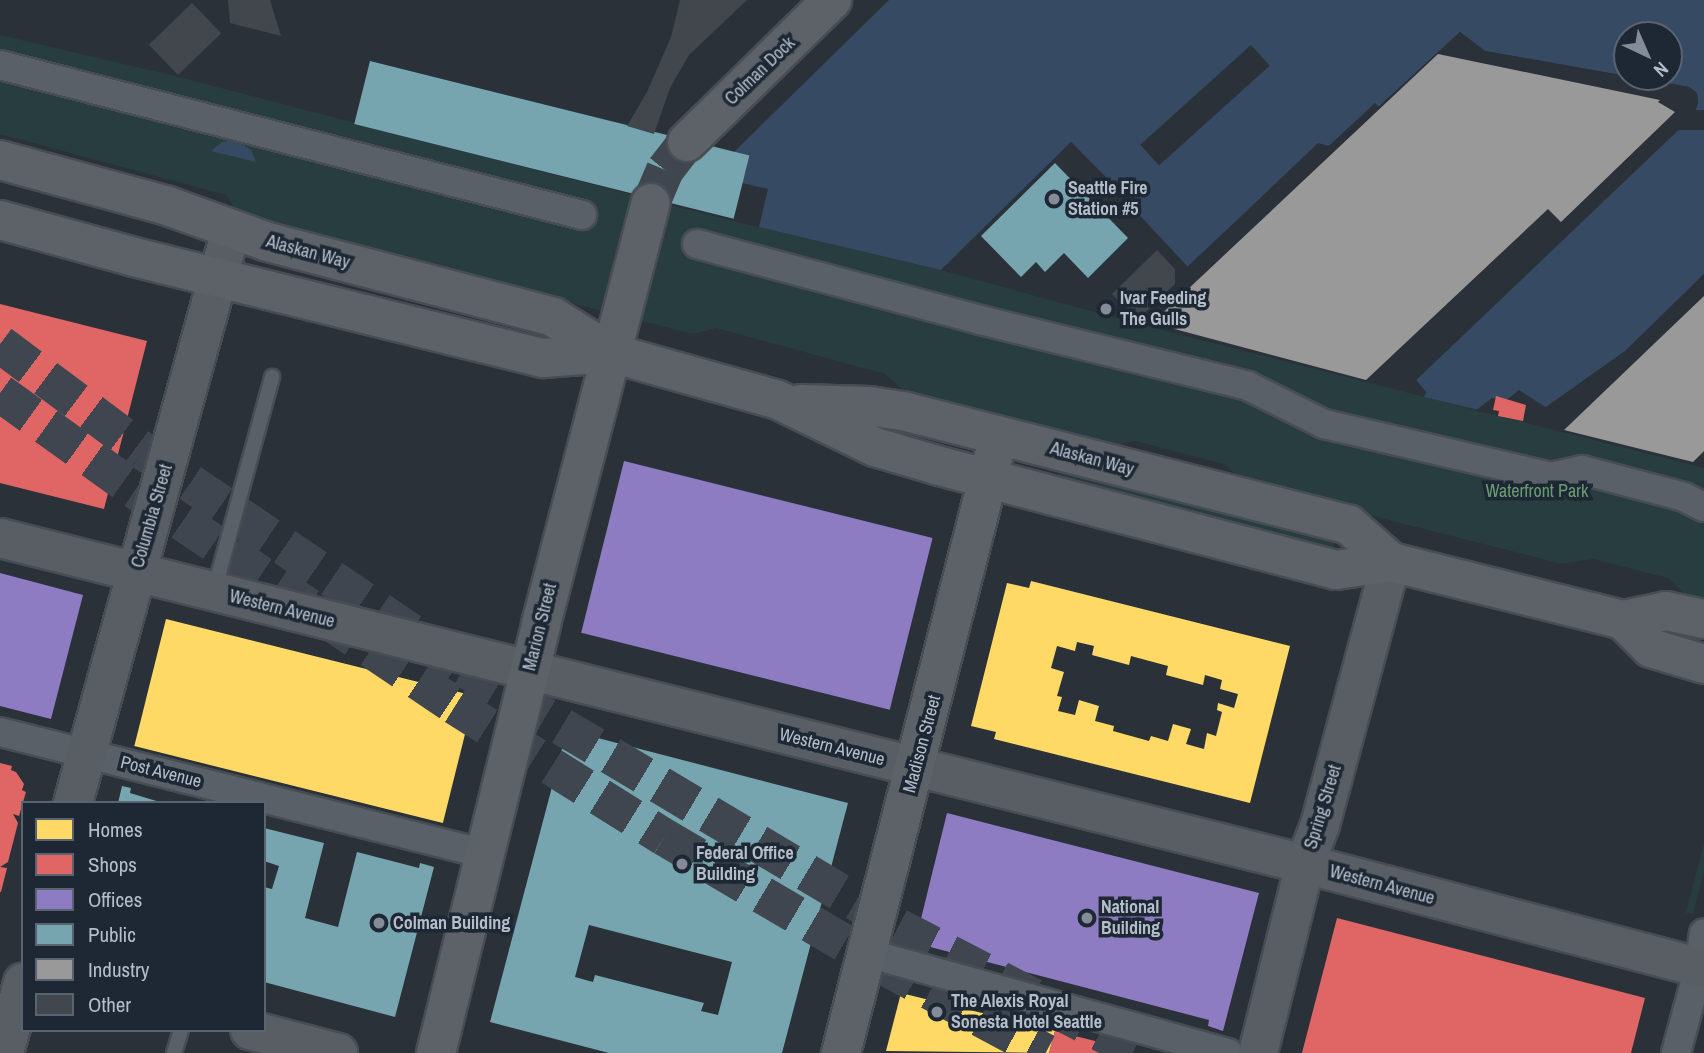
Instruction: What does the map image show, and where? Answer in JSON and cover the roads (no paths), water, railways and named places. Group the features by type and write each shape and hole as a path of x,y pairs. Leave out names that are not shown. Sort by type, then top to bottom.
{"main road":[{"name":"Colman Dock","path":"688,142 832,0"},
{"name":"Alaskan Way","path":"0,160 165,205 231,230 553,317 611,353 778,400 875,447 990,479 1336,570 1391,562 1623,620 1665,611 1704,619"},
{"name":"Marion Street","path":"436,1053 530,669 651,203"},
{"name":"Alaskan Way","path":"0,220 218,278 543,358 611,353"},
{"name":"Columbia Street","path":"74,801 231,230"},
{"name":"Alaskan Way","path":"778,400 888,408 1349,526 1391,562"},
{"name":"Madison Street","path":"841,1053 990,479 997,434"},
{"name":"Western Avenue","path":"0,538 1305,864 1702,956"},
{"name":"Spring Street","path":"1258,1053 1305,864 1320,825 1391,562"},
{"path":"1623,620 1651,648 1704,664"},
{"path":"0,966 21,971"},
{"path":"4,1053 21,990"},
{"path":"258,1032 338,1053"}],"street":[{"path":"0,65 582,215"},
{"path":"697,244 980,320 1248,386 1324,424 1551,477 1583,470 1684,497 1704,507"},
{"name":"Post Avenue","path":"0,732 484,854"},
{"path":"867,953 1228,1053"},
{"path":"1676,1053 1702,956"}],"lane":[{"path":"214,592 272,377"},
{"path":"174,1053 180,1032"}],"water":[{"path":"889,0 1704,0 1704,274 1625,351 1526,421 1424,397 1426,392 1416,380 1693,116 1698,103 1697,93 1683,86 1683,21 1613,21 1613,74 1485,51 1460,32 1378,107 1375,104 1329,146 1318,144 1187,267 1130,205 1131,190 1122,181 1109,181 1071,142 941,270 759,227 768,189 742,183 749,156 733,153"},
{"path":"235,140 251,150 256,162 211,151 222,142"}],"tunnel":[{"path":"651,203 665,170 687,142"},
{"path":"0,344 143,451 464,668 898,927 1140,1053"},
{"path":"0,393 135,490 455,706 664,837 880,964 1046,1053"}],"place":[{"name":"Seattle Fire Station #5","path":"1054,199"},
{"name":"Ivar Feeding The Gulls","path":"1106,309"},
{"name":"Federal Office Building","path":"682,864"},
{"name":"National Building","path":"1087,918"},
{"name":"Colman Building","path":"379,923"},
{"name":"The Alexis Royal Sonesta Hotel Seattle","path":"937,1012"}],"park label":[{"name":"Waterfront Park","path":"1537,491"}]}
